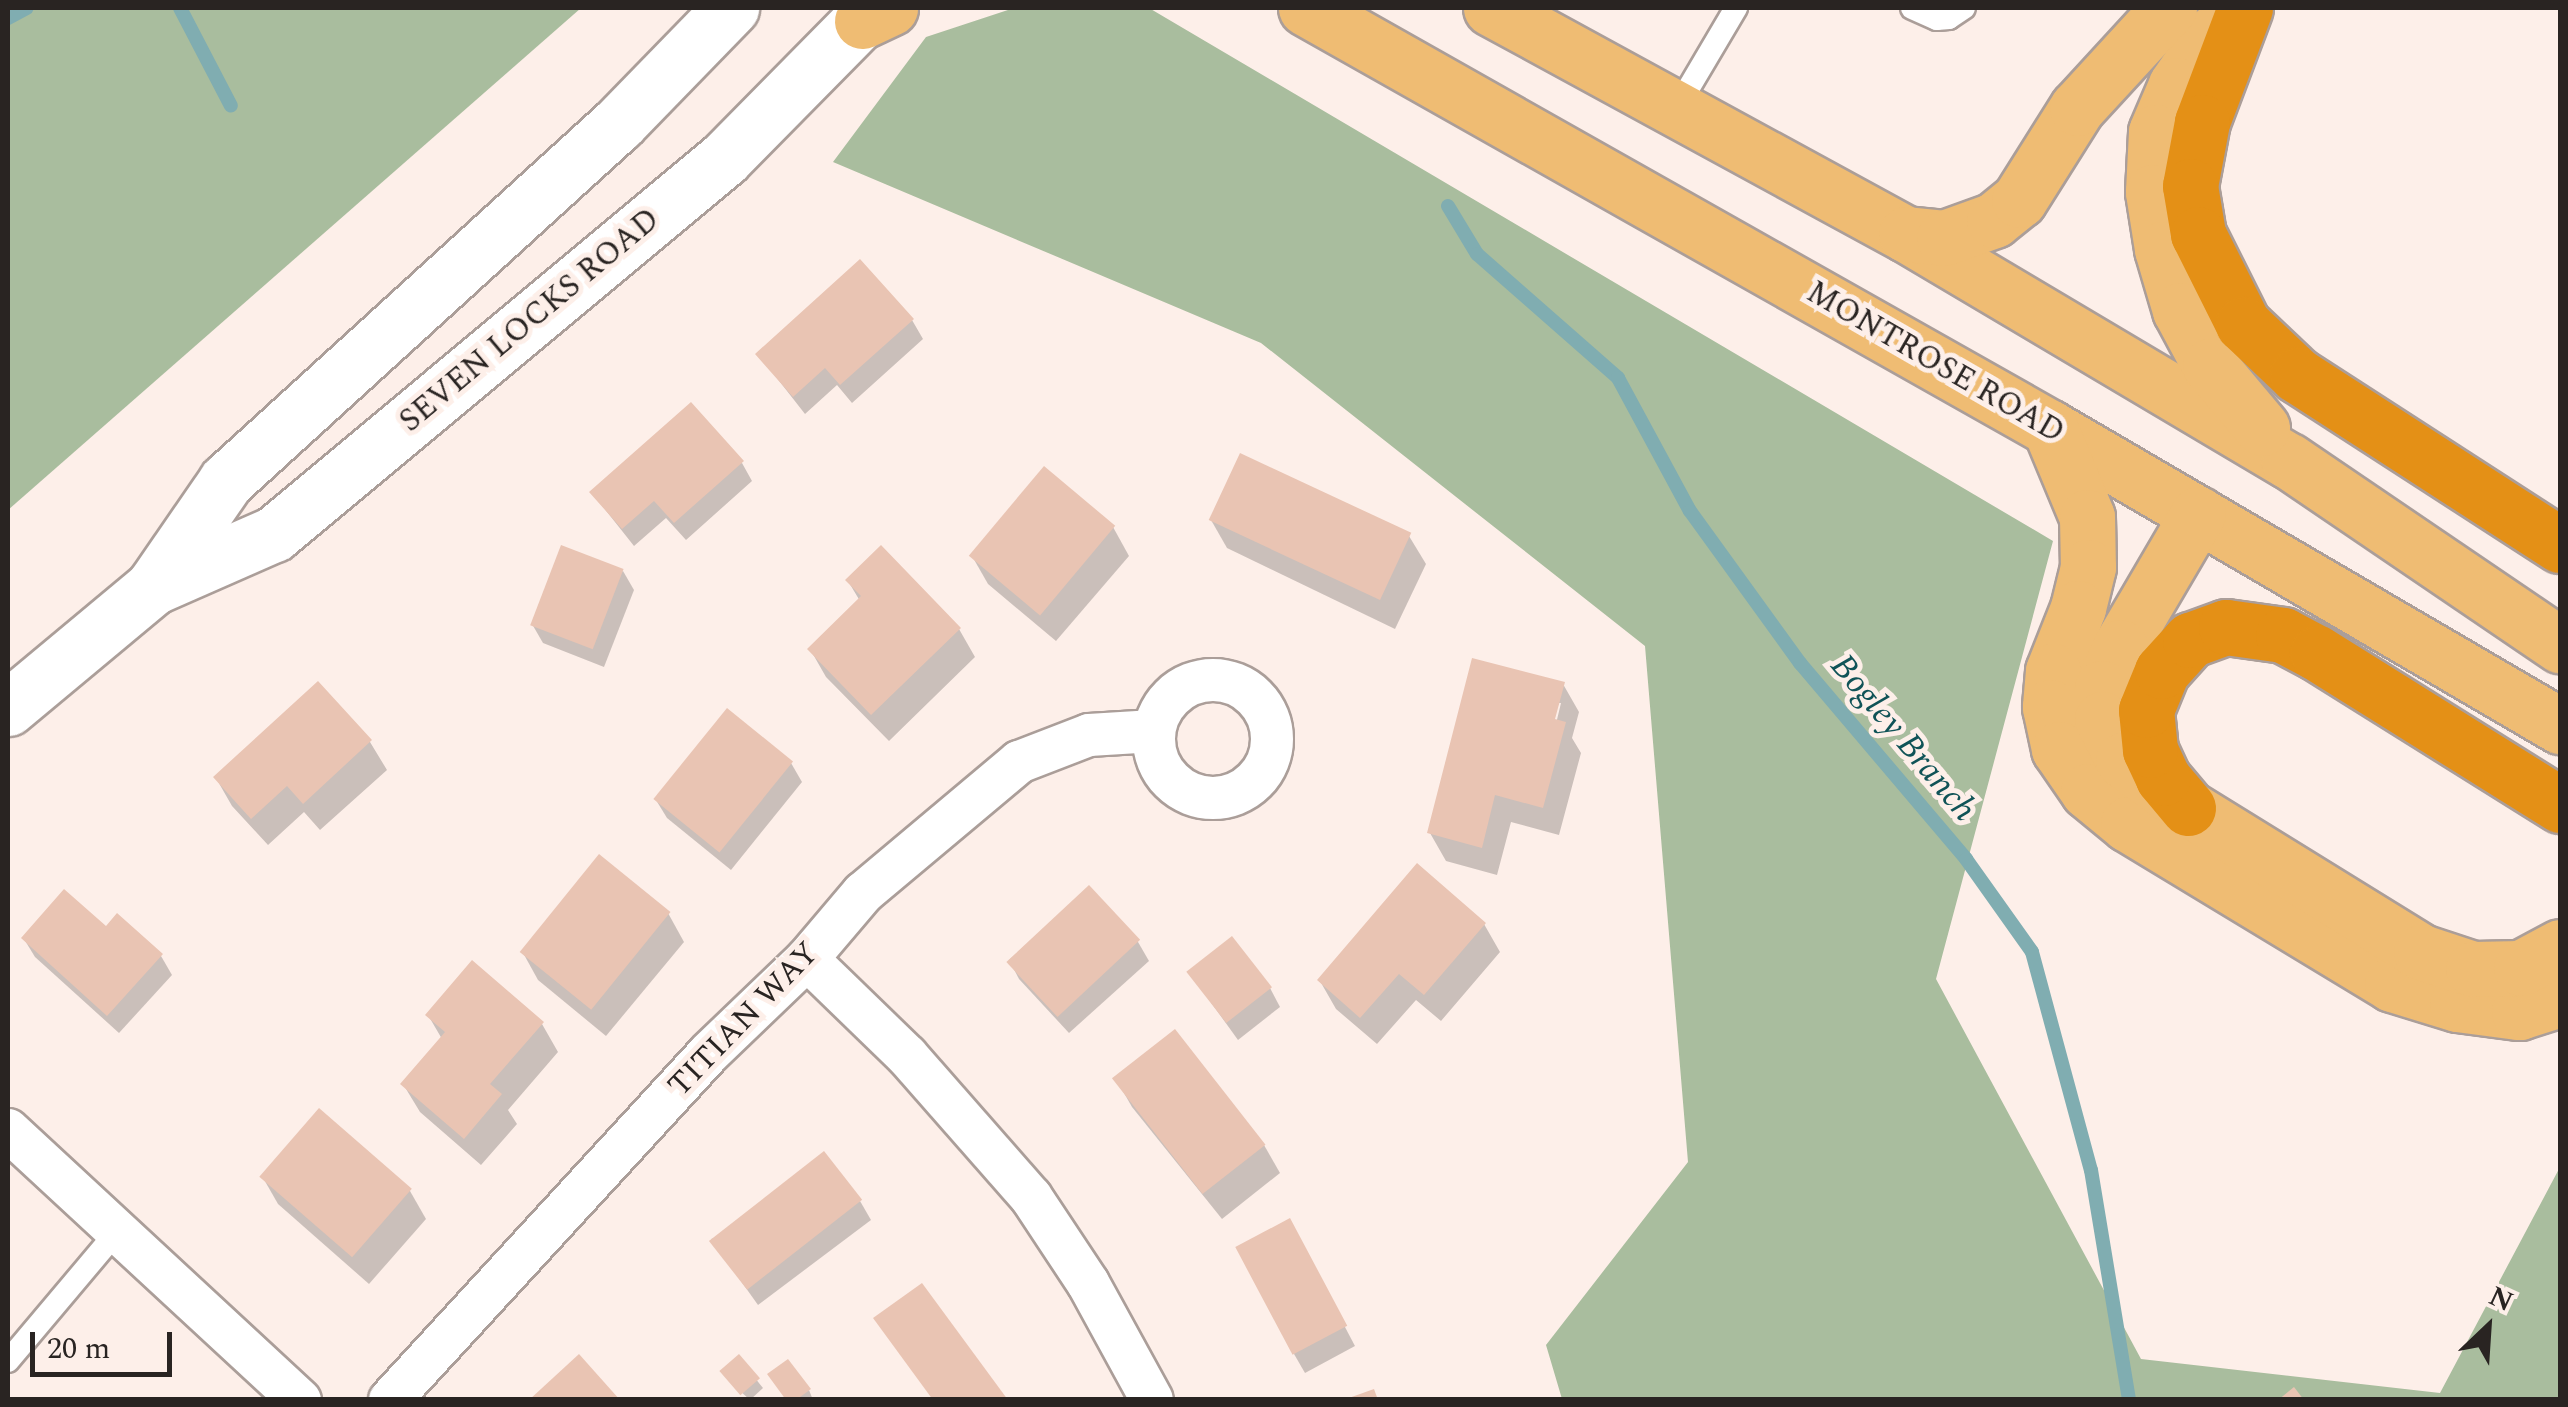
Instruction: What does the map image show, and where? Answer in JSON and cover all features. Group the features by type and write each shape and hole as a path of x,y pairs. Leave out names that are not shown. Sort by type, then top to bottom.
{"highway":[{"path":"2244,8 2202,122 2190,186 2198,234 2243,324 2297,374 2560,545"},
{"path":"2188,808 2164,778 2150,750 2146,710 2162,671 2190,640 2226,628 2283,635 2317,652 2560,805"}],"main road":[{"name":"SEVEN LOCKS ROAD","path":"8,708 152,588 226,481 620,124 730,8"},
{"name":"MONTROSE ROAD","path":"1306,8 2050,428 2560,726"},
{"path":"1492,8 1678,106 1906,234 2290,461 2560,645"},
{"path":"1906,234 1944,238 1994,220 2019,200 2077,108 2169,8"},
{"path":"2244,8 2210,36 2176,86 2156,132 2153,192 2162,250 2180,310 2210,366 2290,461"},
{"name":"SEVEN LOCKS ROAD","path":"152,588 274,534 724,159 875,12"},
{"path":"2050,428 2087,516 2088,567 2078,608 2053,671 2050,706 2059,749 2088,791 2128,824 2392,984 2457,1004 2519,1012 2560,999"},
{"path":"2198,514 2120,648 2102,688 2102,719 2123,760 2188,808 2422,952 2472,969 2521,968 2560,947"}],"street":[{"name":"TITIAN WAY","path":"390,1400 709,1053 808,958 863,893 1019,762 1089,735 1154,730"},
{"path":"808,958 907,1056 1031,1197 1088,1283 1152,1400"},
{"path":"8,1130 115,1234 300,1400"}],"lane":[{"path":"1678,106 1736,8"},
{"path":"1912,8 1936,19 1949,18 1964,8"},
{"path":"8,1361 115,1234"}],"green space":[{"path":"8,8 581,8 8,510"},
{"path":"1014,8 1149,8 2053,541 1936,979 2141,1359 2440,1393 2560,1167 2560,1399 1562,1399 1546,1345 1688,1162 1645,646 1261,343 833,162 926,37"}],"building":[{"path":"860,259 914,319 840,385 825,368 793,397 755,354"},
{"path":"691,402 744,461 674,523 654,501 622,529 589,492"},
{"path":"1240,453 1411,533 1380,600 1209,520"},
{"path":"1044,466 1115,526 1040,615 969,556"},
{"path":"561,545 624,569 593,649 530,625"},
{"path":"881,545 961,628 871,715 807,649 861,596 845,580"},
{"path":"1472,658 1565,682 1555,719 1566,722 1543,808 1495,795 1482,848 1427,833"},
{"path":"318,681 372,740 303,804 287,786 251,819 213,777"},
{"path":"727,708 793,761 719,852 653,799"},
{"path":"599,854 670,912 591,1010 520,952"},
{"path":"1417,863 1486,923 1424,995 1399,974 1360,1018 1317,980"},
{"path":"1089,885 1140,940 1058,1017 1006,962"},
{"path":"64,889 106,926 117,913 163,954 107,1016 21,938"},
{"path":"1232,936 1272,987 1226,1023 1186,972"},
{"path":"472,960 544,1022 490,1084 502,1094 464,1139 400,1084 445,1032 425,1015"},
{"path":"1175,1029 1266,1145 1202,1194 1112,1078"},
{"path":"319,1108 412,1189 352,1257 259,1177"},
{"path":"824,1151 862,1200 747,1290 709,1241"},
{"path":"1290,1218 1347,1326 1293,1355 1235,1247"},
{"path":"922,1283 1008,1400 933,1400 873,1318"},
{"path":"579,1354 620,1400 529,1400"},
{"path":"739,1354 760,1378 740,1395 719,1371"},
{"path":"788,1359 811,1389 796,1400 786,1400 767,1374"},
{"path":"2294,1387 2304,1400 2278,1400"},
{"path":"1374,1389 1378,1400 1346,1400 1346,1399"}],"waterway":[{"path":"8,18 27,8"},
{"path":"180,8 231,106"},
{"name":"Bogley Branch","path":"1448,206 1477,254 1618,378 1690,511 1800,663 1966,859 2032,952 2091,1170 2129,1400"}]}
